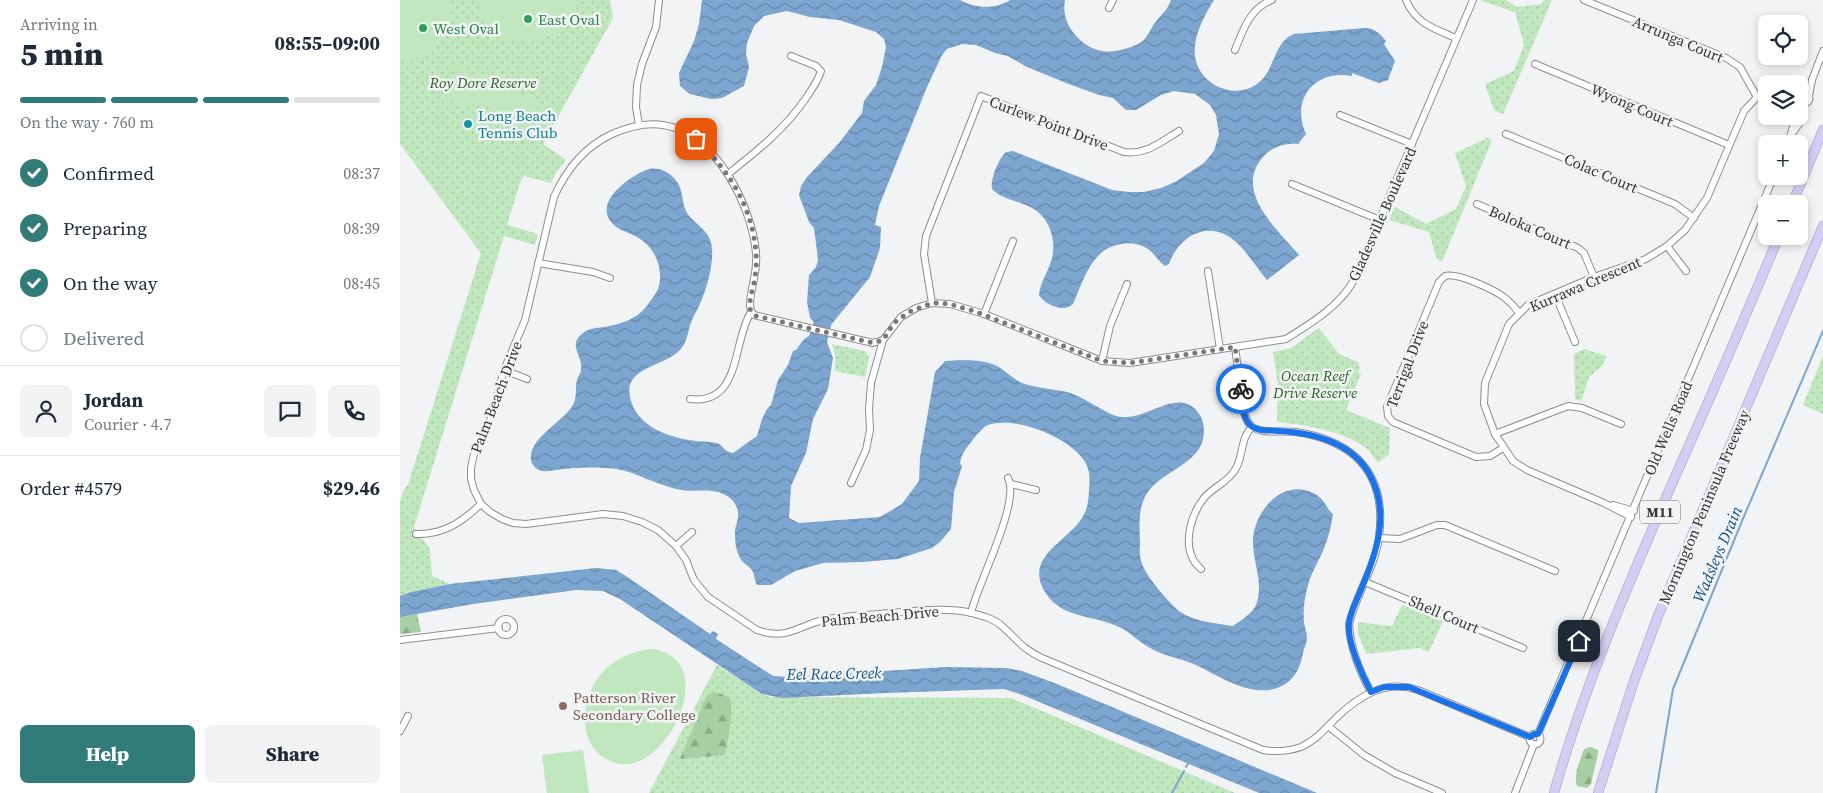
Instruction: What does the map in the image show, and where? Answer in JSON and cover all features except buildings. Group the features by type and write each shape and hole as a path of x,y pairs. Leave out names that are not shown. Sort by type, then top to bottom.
{"highway":[{"path":"1796,195 1823,130"},
{"name":"Mornington Peninsula Freeway","path":"1598,793 1634,681 1658,616 1823,226"},
{"name":"M11","path":"1554,793 1580,710 1618,608 1741,328 1775,245"}],"street":[{"path":"639,125 636,107 637,85 642,64 656,27 659,0"},
{"path":"1109,8 1113,0"},
{"path":"1235,50 1249,18 1262,5 1272,0"},
{"path":"1406,0 1411,10 1422,22 1456,38"},
{"name":"Gladesville Boulevard","path":"883,340 902,317 916,308 932,303 950,304 984,314 1102,361 1130,363 1286,339 1340,299 1354,280 1473,0"},
{"name":"Arrunga Court","path":"1584,0 1596,2 1726,58 1740,67 1757,97"},
{"path":"1808,87 1823,51"},
{"path":"728,174 762,148 780,130 797,111 819,79 821,71 816,66 791,56"},
{"name":"Wyong Court","path":"1535,64 1729,146"},
{"name":"Curlew Point Drive","path":"932,303 924,254 926,236 981,96 1124,152 1134,154 1147,151 1179,131"},
{"name":"Kurrawa Crescent","path":"1632,514 1527,470 1513,461 1495,434 1484,404 1485,383 1509,324 1528,306 1594,277 1646,258 1667,246 1684,230 1708,198 1744,111 1757,97"},
{"path":"1340,115 1412,144"},
{"name":"Palm Beach Drive","path":"690,399 712,398 725,385 739,352 746,319 751,312 750,306 756,275 753,233 748,213 728,174 708,150 686,132 665,125 639,125 600,140 570,167 554,197 525,320 504,370 491,418 474,454 471,468 474,490 481,504 496,516 513,523 526,524 603,514 623,516 642,522 658,530 676,546 686,560 694,580 708,597 757,630 772,634 791,631 814,622 848,616 944,610 971,613 996,622 1026,650 1042,658 1256,748 1276,751 1301,747 1314,740 1350,706 1371,692 1384,687 1409,687 1530,737"},
{"path":"1791,135 1794,125"},
{"path":"1791,135 1798,125"},
{"name":"Colac Court","path":"1506,134 1675,204 1694,218"},
{"path":"1292,184 1380,220"},
{"name":"Old Wells Road","path":"1538,734 1770,185"},
{"name":"Boloka Court","path":"1477,204 1578,248 1585,256 1594,277"},
{"path":"984,314 1013,241"},
{"path":"1667,246 1686,271"},
{"path":"538,263 593,272 610,278"},
{"path":"1208,271 1220,349"},
{"name":"Terrigal Drive","path":"1503,448 1490,456 1476,456 1393,422 1388,416 1387,407 1440,282 1445,276 1457,276 1502,296 1519,313"},
{"path":"1102,361 1110,326 1127,284"},
{"path":"1554,294 1574,342"},
{"path":"751,312 758,317 873,343 883,340"},
{"path":"851,483 866,450 870,430 871,383 883,340"},
{"path":"1235,347 1246,421 1258,430 1313,435 1341,445 1364,465 1376,488 1381,516 1379,538 1373,563 1352,613 1349,629 1356,655 1371,692"},
{"path":"504,370 527,379"},
{"path":"1495,434 1568,406 1582,408 1621,424"},
{"path":"1200,570 1190,550 1189,540 1192,519 1204,498 1222,484 1236,469 1241,457 1244,437 1252,427"},
{"path":"971,613 998,542 1006,515 1010,481 1036,490"},
{"path":"416,534 433,534 448,529 464,520 481,504"},
{"path":"1379,538 1400,539 1437,525 1445,525 1555,571"},
{"path":"676,546 692,532"},
{"name":"Shell Court","path":"1365,582 1523,648"},
{"path":"400,640 499,628"},
{"path":"400,731 408,716"},
{"path":"1328,726 1364,755 1394,773 1442,793"},
{"path":"1538,734 1540,742 1534,744 1530,741 1530,737 1538,734"},
{"path":"1515,793 1534,744"}],"green space":[{"name":"Roy Dore Reserve","path":"400,0 610,0 613,18 543,144 566,160 557,171 551,183 524,176 520,183 507,225 538,234 535,245 504,236 414,527 430,549 432,576 450,584 400,596 400,502 404,489 408,485 481,253 400,144"},
{"name":"West Oval","path":"400,0 452,0 448,23 439,42 432,50 412,59 400,60"},
{"name":"East Oval","path":"477,0 581,0 572,17 555,33 544,38 526,42 507,39 491,28 485,20"},
{"path":"1482,0 1506,0 1517,7 1542,4 1544,0 1552,0 1503,114 1494,110 1485,84 1514,71 1524,45 1515,12"},
{"path":"457,67 485,78 489,71 516,83 513,90 539,103 526,133 498,120 501,112 475,101 472,108 445,97"},
{"path":"1485,137 1492,140 1442,262 1436,257 1429,232 1389,220 1395,207 1426,224 1456,209 1466,186 1455,153 1485,139"},
{"name":"Ocean Reef Drive Reserve","path":"1319,328 1339,354 1358,362 1360,368 1358,372 1361,374 1346,410 1390,428 1389,454 1378,463 1366,448 1346,437 1311,427 1277,422 1278,384 1273,352 1291,348"},
{"path":"832,344 865,351 869,357 865,377 835,371 835,356"},
{"path":"1584,349 1607,356 1602,366 1589,377 1581,401 1575,399 1574,354"},
{"path":"1823,356 1823,414 1803,405"},
{"path":"1402,605 1443,621 1429,652 1419,648 1366,654 1358,633 1358,622 1392,626"},
{"path":"417,614 421,632 400,634 400,617"},
{"path":"656,649 668,654 682,669 686,686 683,705 675,724 664,742 649,755 633,763 616,763 603,757 594,748 588,737 585,725 585,712 588,698 593,686 605,669 629,654"},
{"path":"717,665 762,694 770,697 1011,698 1235,793 649,793"},
{"path":"716,692 730,698 731,705 730,726 725,755 680,759 707,695"},
{"path":"1591,747 1598,750 1598,754 1591,784 1587,788 1577,786 1576,773 1583,751"},
{"path":"583,750 589,793 547,793 542,755"}],"water":[{"path":"702,0 960,0 972,5 991,7 1010,0 1065,0 1064,9 1073,33 1086,45 1094,49 1115,51 1140,43 1169,6 1171,0 1214,0 1197,34 1195,57 1198,67 1204,76 1221,88 1231,90 1252,87 1260,82 1270,68 1281,45 1294,34 1369,28 1386,41 1384,44 1395,61 1388,80 1379,83 1352,73 1352,76 1339,75 1327,77 1317,82 1309,89 1301,109 1306,134 1298,144 1288,144 1274,148 1263,157 1255,170 1253,183 1255,196 1261,209 1299,255 1267,280 1241,247 1231,238 1212,231 1202,231 1194,234 1179,246 1169,264 1165,266 1145,247 1132,243 1112,246 1096,258 1085,276 1073,304 1065,308 1050,305 1039,295 1051,263 1053,250 1052,235 1046,221 1035,210 1004,197 992,189 994,174 1003,155 1006,152 1013,151 1112,190 1144,192 1175,182 1204,163 1214,151 1219,134 1216,115 1210,105 1195,94 1174,91 1161,95 1136,110 1126,110 1113,98 1066,83 1025,66 1008,56 976,45 962,44 947,49 942,55 927,87 879,206 875,225 881,227 880,248 870,277 831,325 827,342 833,358 828,389 813,419 806,453 791,486 789,518 799,523 880,517 902,504 919,481 920,458 935,372 945,361 972,360 986,362 1000,368 1022,383 1067,392 1111,414 1122,417 1145,413 1177,403 1187,404 1196,410 1203,422 1203,441 1192,457 1158,482 1147,493 1142,505 1140,519 1140,558 1143,566 1157,587 1179,611 1198,620 1233,626 1252,611 1257,603 1259,591 1253,549 1254,531 1264,509 1280,494 1291,490 1313,493 1321,498 1333,514 1326,542 1308,584 1304,602 1306,642 1299,667 1295,675 1288,682 1277,688 1265,690 1241,686 1190,663 1156,651 1110,623 1071,613 1054,603 1040,582 1039,571 1049,552 1075,527 1084,515 1088,500 1089,474 1081,456 1071,447 1044,432 1028,426 1013,423 988,425 975,436 964,452 960,464 962,466 954,492 951,529 932,548 898,559 823,563 795,571 771,585 757,585 752,570 739,556 735,539 738,512 733,501 724,494 710,491 676,489 617,469 584,468 546,471 539,470 534,466 531,460 535,444 563,417 574,403 577,380 581,369 576,346 578,337 593,328 617,324 639,314 658,289 660,283 659,265 649,246 638,237 616,227 607,215 610,199 616,191 639,173 657,169 663,170 673,177 681,191 687,213 709,237 712,255 706,287 683,346 677,353 640,372 630,386 630,397 633,407 639,416 665,434 717,443 733,453 757,436 762,419 771,405 778,380 788,365 793,351 809,336 814,322 810,318 807,302 809,275 816,267 818,260 814,228 809,222 799,195 801,186 839,143 862,113 864,101 876,85 882,67 886,47 884,39 876,32 839,20 810,17 787,11 764,16 754,26 747,43 746,54 749,67 744,86 722,98 711,99 690,94 680,86 679,73 694,41 699,24"},
{"path":"596,568 616,570 626,576 710,634 713,631 718,634 716,639 773,676 790,677 946,667 1006,668 1022,671 1317,793 1259,793 1004,689 782,698 762,694 620,599 603,591 576,590 473,604 400,617 400,596 411,592 450,584"}],"waterway":[{"name":"Wadsleys Drain","path":"1656,793 1673,689 1823,331"},
{"path":"1186,767 1189,762"},
{"path":"1172,793 1184,771"}],"way so far":[{"path":"696,139 728,174 748,213 756,254 756,275 750,306 751,312 756,316 873,343 883,340 894,323 916,308 932,303 950,304 984,314 1102,361 1130,363 1235,347 1241,389"}],"place":[{"name":"East Oval","path":"528,19"},
{"name":"West Oval","path":"423,28"},
{"name":"Long Beach Tennis Club","path":"468,124"},
{"name":"Patterson River Secondary College","path":"563,706"}],"route":[{"path":"1241,389 1246,421 1252,427 1258,430 1295,432 1327,439 1341,445 1353,454 1364,465 1371,476 1376,488 1381,516 1379,538 1373,563 1349,624 1356,655 1371,692 1384,687 1409,687 1530,737 1538,734 1579,641"}],"water label":[{"name":"Eel Race Creek","path":"834,673"}]}
